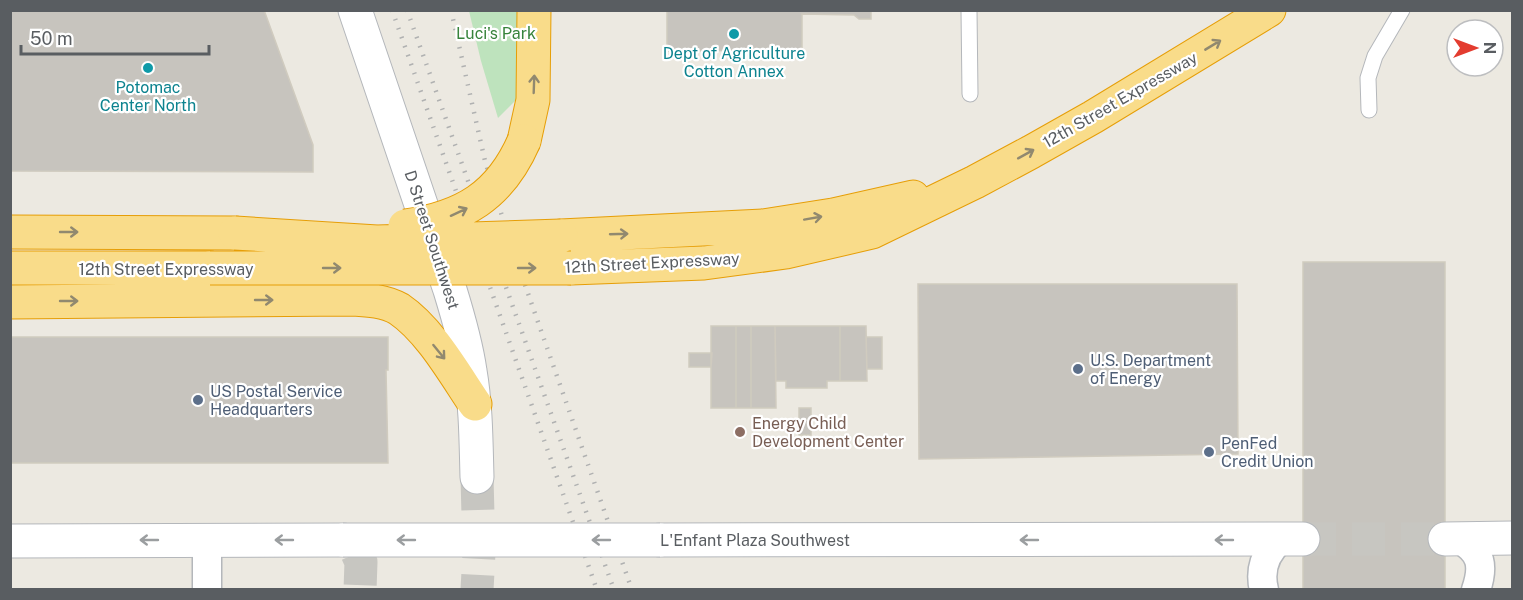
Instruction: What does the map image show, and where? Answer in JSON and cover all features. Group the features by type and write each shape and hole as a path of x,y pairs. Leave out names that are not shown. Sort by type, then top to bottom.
{"highway":[{"path":"10,232 235,233 401,226 437,220 467,208 491,192 515,161 524,141 533,100 534,10"},
{"name":"12th Street Expressway","path":"10,268 571,268 704,263 786,252 872,232 975,182 1093,117 1269,10"},
{"path":"235,233 377,242 763,226 868,207 975,182"},
{"path":"10,302 353,299 384,303 398,309 422,330 446,360 475,404"}],"street":[{"name":"D Street Southwest","path":"355,10 450,290 468,360 475,404 477,477"},
{"path":"1452,539 1512,538"},
{"path":"1452,539 1470,546 1478,555 1480,566 1476,590"},
{"path":"207,540 207,590"},
{"path":"1264,590 1262,573 1266,558 1272,548 1292,540"},
{"name":"L'Enfant Plaza Southwest","path":"10,541 1292,540"}],"lane":[{"path":"969,10 970,94"},
{"path":"1369,110 1368,78 1375,56 1402,10"}],"green space":[{"name":"Luci's Park","path":"469,11 518,11 516,100 498,118 481,61"}],"building":[{"name":"Potomac Center North","path":"10,10 264,10 313,145 313,172 10,171"},
{"name":"Dept of Agriculture Cotton Annex","path":"667,10 871,10 871,19 859,19 854,15 802,14 802,50 667,51"},
{"path":"1303,262 1445,262 1445,590 1303,590"},
{"name":"U.S. Department of Energy","path":"918,284 1237,284 1238,454 919,459"},
{"path":"711,326 736,326 736,408 711,408"},
{"path":"736,326 751,326 751,408 736,408"},
{"path":"751,326 775,326 776,408 751,408"},
{"path":"775,326 840,326 840,381 827,381 827,388 786,388 786,381 776,381"},
{"path":"840,326 866,326 867,381 840,381"},
{"name":"US Postal Service Headquarters","path":"10,337 388,337 388,370 386,370 388,463 10,463"},
{"path":"866,337 882,337 882,369 867,369"},
{"path":"689,353 712,353 711,367 689,367"},
{"path":"799,408 811,408 811,435 799,435"}],"tunnel":[{"path":"477,477 479,553 477,590"},
{"path":"1303,539 1445,539"},
{"path":"357,553 361,562 360,590"}],"railway":[{"path":"392,10 597,590"},
{"path":"407,10 614,590"},
{"path":"451,10 485,161 511,245 632,590"}],"place":[{"name":"Dept of Agriculture Cotton Annex","path":"734,34"},
{"name":"Potomac Center North","path":"148,68"},
{"name":"U.S. Department of Energy","path":"1078,369"},
{"name":"US Postal Service Headquarters","path":"198,400"},
{"name":"Energy Child Development Center","path":"740,432"},
{"name":"PenFed Credit Union","path":"1209,452"}]}
